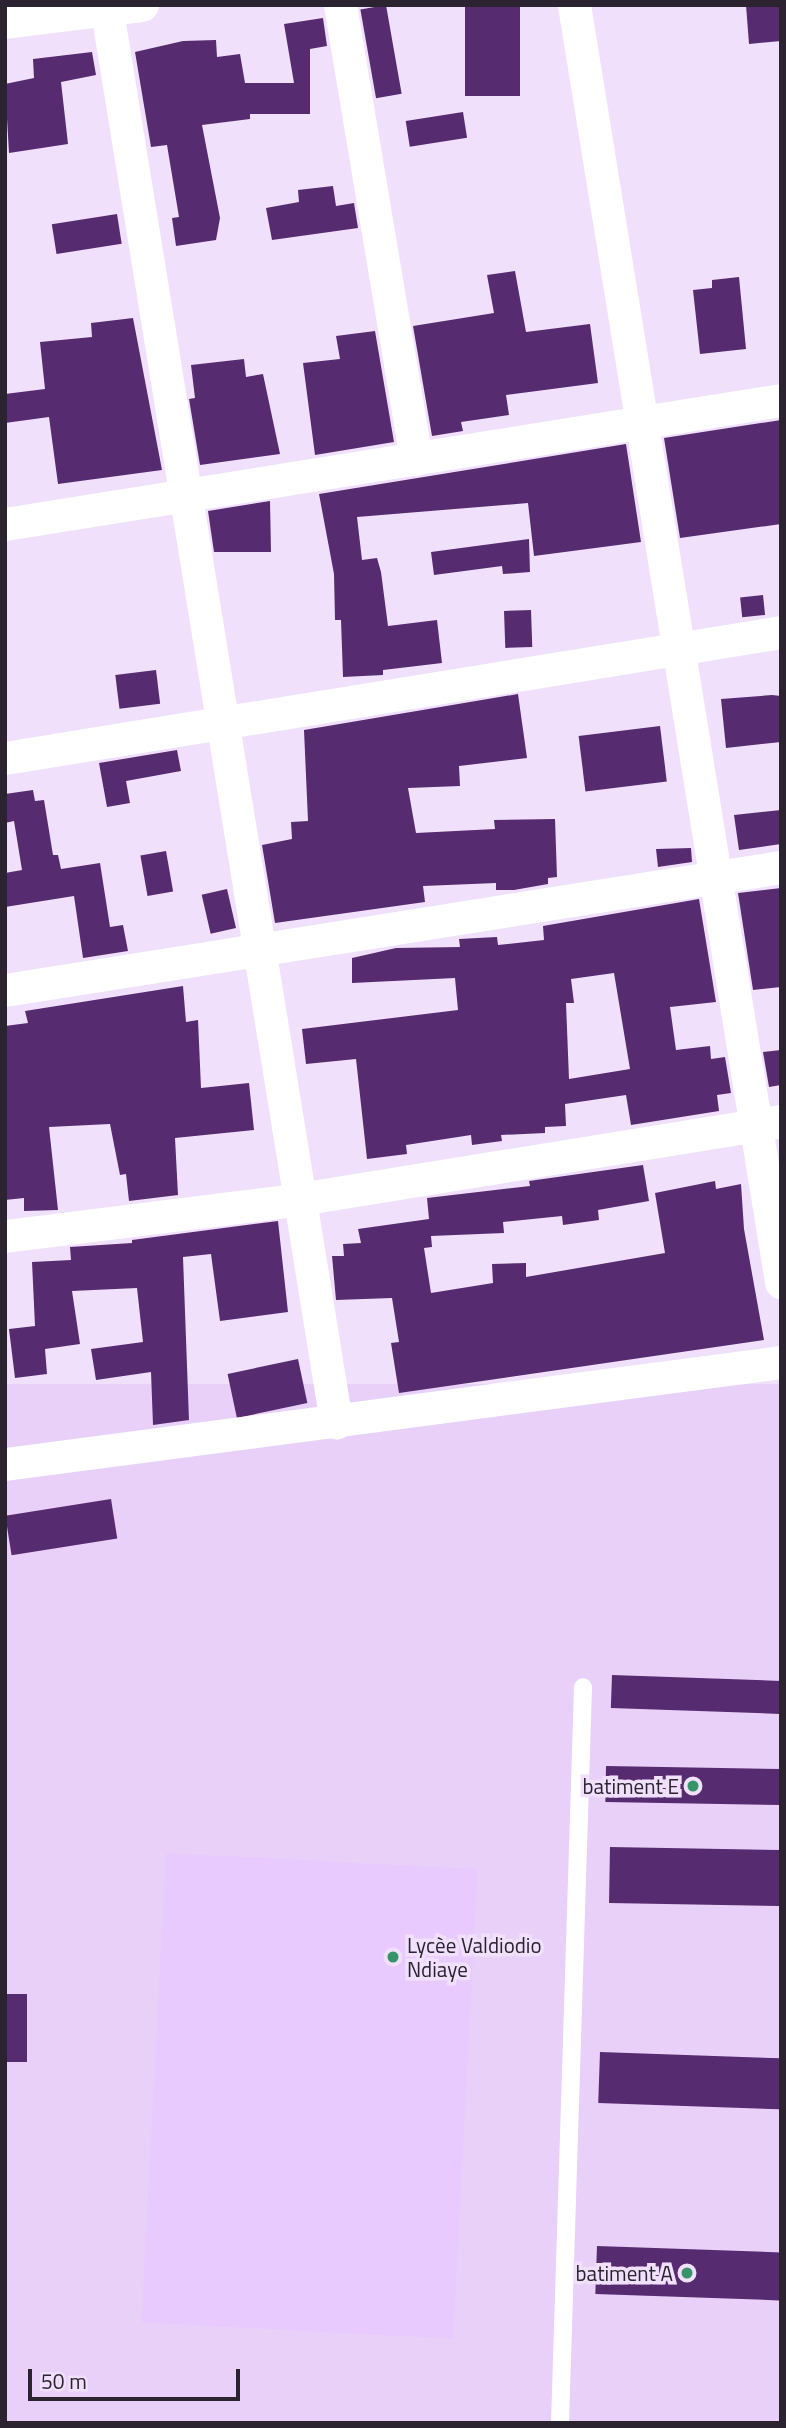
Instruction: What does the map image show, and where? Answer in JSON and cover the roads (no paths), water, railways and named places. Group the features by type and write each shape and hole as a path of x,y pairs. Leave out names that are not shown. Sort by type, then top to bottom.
{"street":[{"path":"5,22 142,5"},
{"path":"340,5 416,458"},
{"path":"574,5 639,424 715,877 768,1123 781,1282"},
{"path":"107,8 335,1422"},
{"path":"5,524 781,400"},
{"path":"5,758 781,632"},
{"path":"5,990 781,867"},
{"path":"5,1236 300,1199 768,1123"},
{"path":"5,1464 781,1362"}],"lane":[{"path":"560,2423 583,1687"}],"place":[{"name":"batiment E","path":"693,1786"},
{"name":"Lycèe Valdiodio Ndiaye","path":"393,1957"},
{"name":"batiment A","path":"687,2273"}]}
